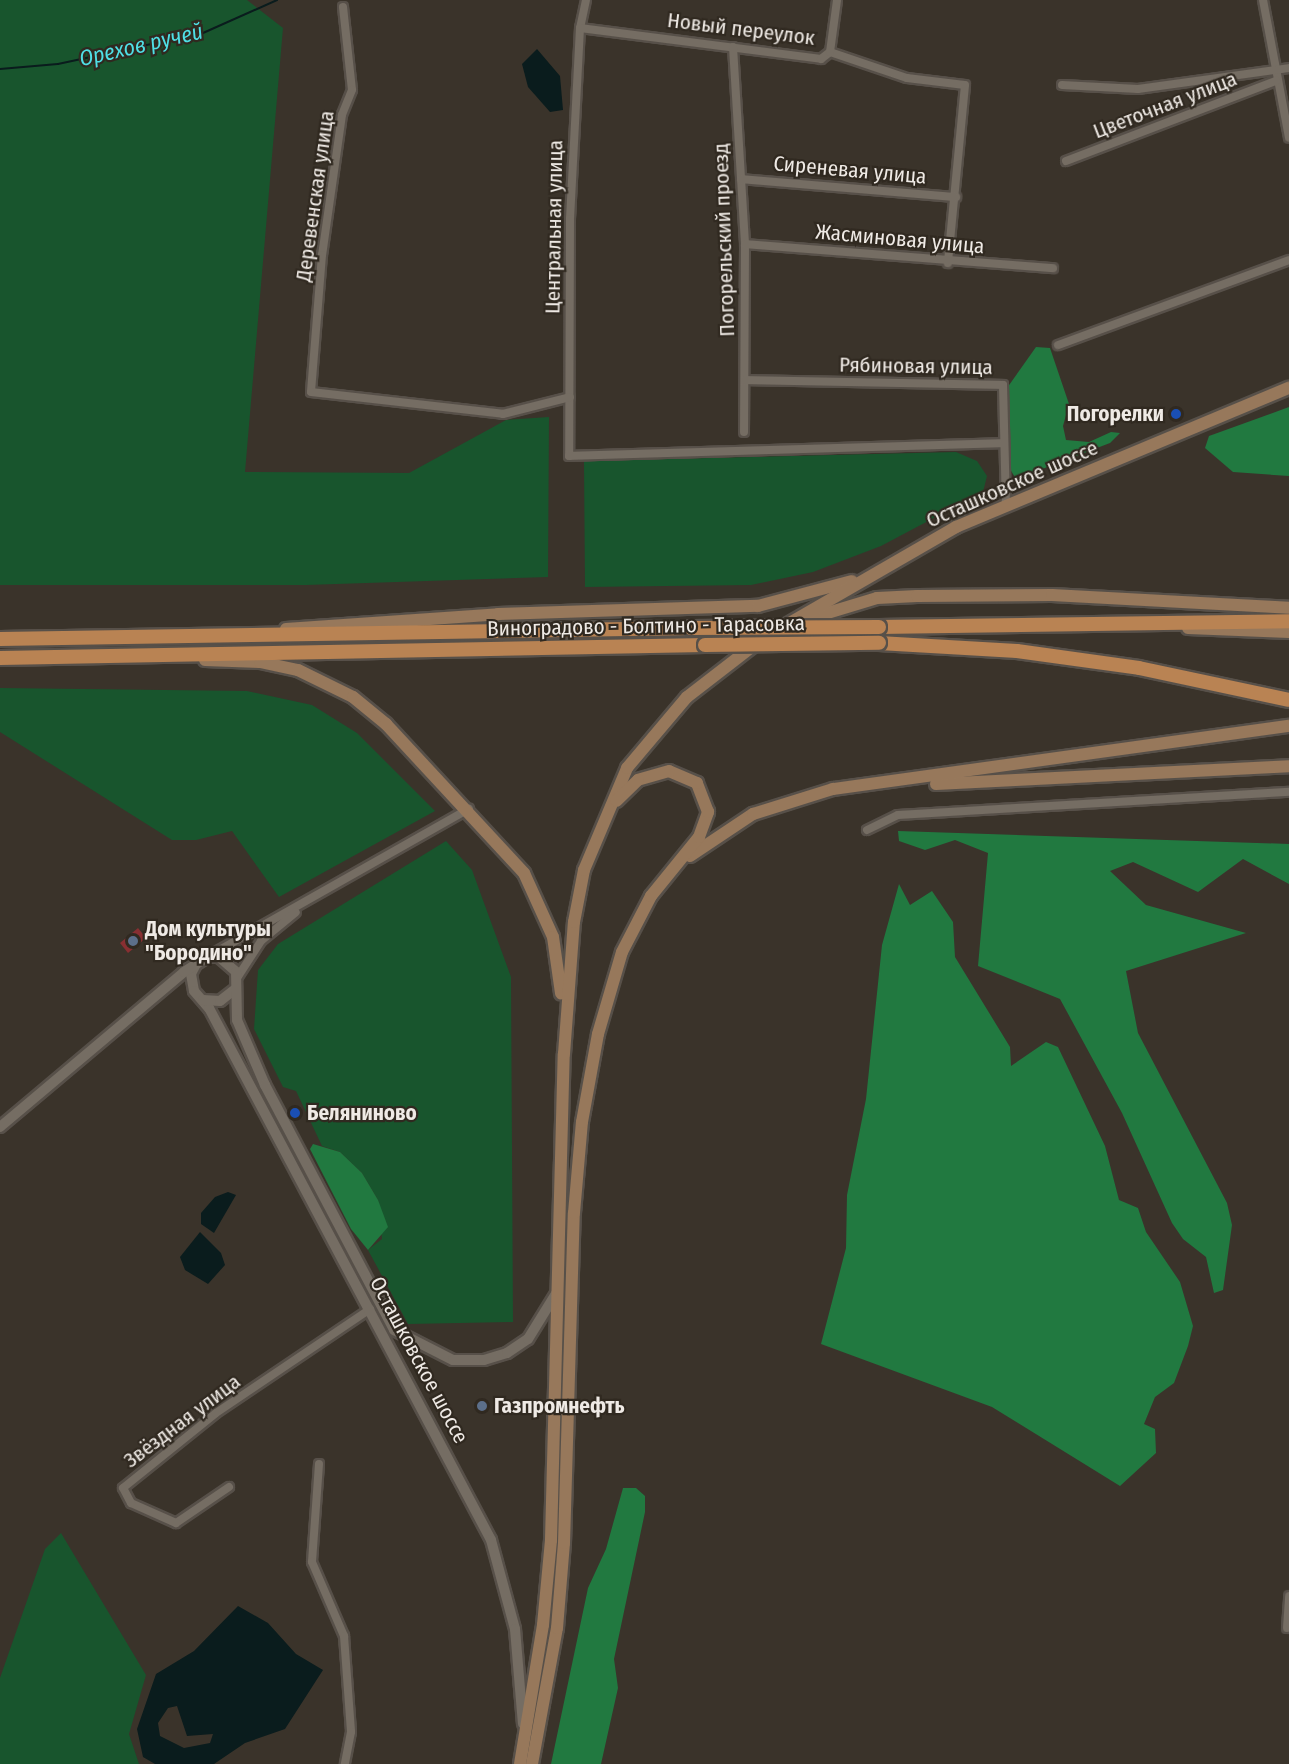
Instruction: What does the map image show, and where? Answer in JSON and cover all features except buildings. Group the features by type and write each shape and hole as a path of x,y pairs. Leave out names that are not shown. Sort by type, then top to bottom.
{"main road":[{"name":"Осташковское шоссе","path":"600,824 627,768 654,734 687,697 762,639 879,572 1006,504 1289,388"},
{"path":"217,635 453,616 758,606 795,600 879,572"},
{"path":"774,632 835,608 917,596 1052,595 1289,608"},
{"name":"Виноградово - Болтино - Тарасовка","path":"0,639 1289,621"},
{"path":"1060,624 1289,632"},
{"name":"Виноградово - Болтино - Тарасовка","path":"0,658 879,643 1028,652 1139,668 1289,699"},
{"path":"84,657 260,662 298,670 353,697 469,809 524,873 542,903 553,937 565,1033"},
{"path":"674,870 753,814 833,789 1289,726"},
{"path":"833,789 1289,766"},
{"path":"669,771 687,776 697,783 708,812 699,837 651,896 622,952 598,1034 582,1122 574,1213 564,1543 556,1628 529,1739 551,1540 565,1033 574,922 600,824 618,796 638,780 669,771"},
{"name":"Осташковское шоссе","path":"520,1764 529,1739"},
{"name":"Осташковское шоссе","path":"529,1739 532,1764"}],"street":[{"name":"Центральная улица","path":"586,0 580,28 570,219 570,456 1004,443"},
{"path":"830,52 837,0"},
{"path":"1263,0 1276,81 1289,138"},
{"name":"Деревенская улица","path":"343,7 352,90 342,115 322,255 312,392 503,414 570,397"},
{"name":"Новый переулок","path":"580,28 821,59 830,52 907,78 965,85 948,263"},
{"name":"Погорельский проезд","path":"733,46 745,244 744,432"},
{"path":"1062,86 1138,89 1289,68"},
{"name":"Цветочная улица","path":"1066,162 1276,81"},
{"name":"Сиреневая улица","path":"741,180 956,197"},
{"name":"Жасминовая улица","path":"745,244 948,263 1053,268"},
{"path":"1058,345 1289,260"},
{"name":"Рябиновая улица","path":"745,380 1003,386 1006,504"},
{"path":"867,830 898,815 1289,792"},
{"name":"Осташковское шоссе","path":"0,1128 101,1038 168,988 197,963 469,809"},
{"name":"Осташковское шоссе","path":"308,902 261,941 237,978 234,990 237,1020 252,1059 394,1330 453,1360 484,1360 507,1353 528,1339 558,1290"},
{"path":"207,957 225,959 237,978"},
{"path":"168,988 194,992 191,974 197,963"},
{"path":"203,1000 220,1002 234,990"},
{"name":"Осташковское шоссе","path":"194,992 203,1000 466,1487 499,1560 515,1629 529,1739"},
{"name":"Звёздная улица","path":"229,1486 176,1523 131,1503 123,1488 216,1413 370,1309"},
{"path":"319,1464 312,1562 344,1636 351,1732 345,1764"},
{"path":"1287,1628 1289,1596"}],"green space":[{"path":"0,0 247,0 283,28 245,472 409,473 506,420 549,417 548,577 306,585 0,585"},
{"path":"1036,347 1050,348 1069,404 1063,426 1066,440 1089,442 1111,432 1120,433 1110,443 1016,479 1002,456 1007,388"},
{"path":"1289,407 1289,476 1233,472 1205,448 1209,436"},
{"path":"956,452 977,461 987,476 983,492 881,546 813,572 751,585 585,587 584,461"},
{"path":"0,688 247,691 312,705 357,733 435,811 279,897 232,831 196,840 172,840 0,732"},
{"path":"898,831 1289,844 1289,884 1243,859 1198,892 1133,862 1110,871 1146,905 1246,933 1126,971 1138,1033 1227,1203 1232,1225 1223,1290 1214,1293 1206,1257 1183,1239 1172,1223 1122,1113 1060,999 978,966 988,853 955,840 925,850 899,841"},
{"path":"446,841 472,870 511,977 513,1322 408,1324 368,1250 382,1239 378,1200 362,1173 340,1152 322,1146 296,1091 283,1087 254,1029 258,970 278,944"},
{"path":"899,884 910,905 932,891 953,922 955,957 1010,1047 1011,1066 1046,1042 1058,1047 1105,1146 1119,1200 1138,1208 1146,1232 1180,1282 1193,1326 1188,1346 1174,1383 1155,1397 1144,1424 1155,1429 1156,1453 1120,1486 992,1407 821,1344 846,1248 847,1195 866,1099 882,945"},
{"path":"313,1144 340,1152 362,1173 378,1200 388,1227 368,1250 351,1229 310,1149"},
{"path":"623,1488 636,1488 645,1496 645,1512 614,1659 618,1688 601,1764 551,1764 588,1588 606,1549"},
{"path":"61,1533 146,1675 129,1734 139,1764 0,1764 0,1678 45,1549"}],"shaded area":[{"path":"537,49 560,76 563,110 550,112 528,87 522,64"},
{"path":"228,1192 236,1195 214,1233 201,1224 201,1213 215,1197"},
{"path":"200,1232 221,1253 225,1265 208,1284 185,1270 180,1257"},
{"path":"238,1606 268,1623 296,1654 323,1670 285,1729 245,1743 214,1764 155,1764 143,1757 137,1729 156,1674 194,1651","holes":["177,1706 187,1736 213,1734 210,1743 184,1748 160,1736 158,1723 168,1708"]}],"waterway":[{"name":"Орехов ручей","path":"0,69 58,64 203,33 277,0"}],"place":[{"name":"Погорелки","path":"1176,414"},
{"name":"Дом культуры \"Бородино\"","path":"133,941"},
{"name":"Беляниново","path":"295,1113"},
{"name":"Газпромнефть","path":"482,1406"}]}
